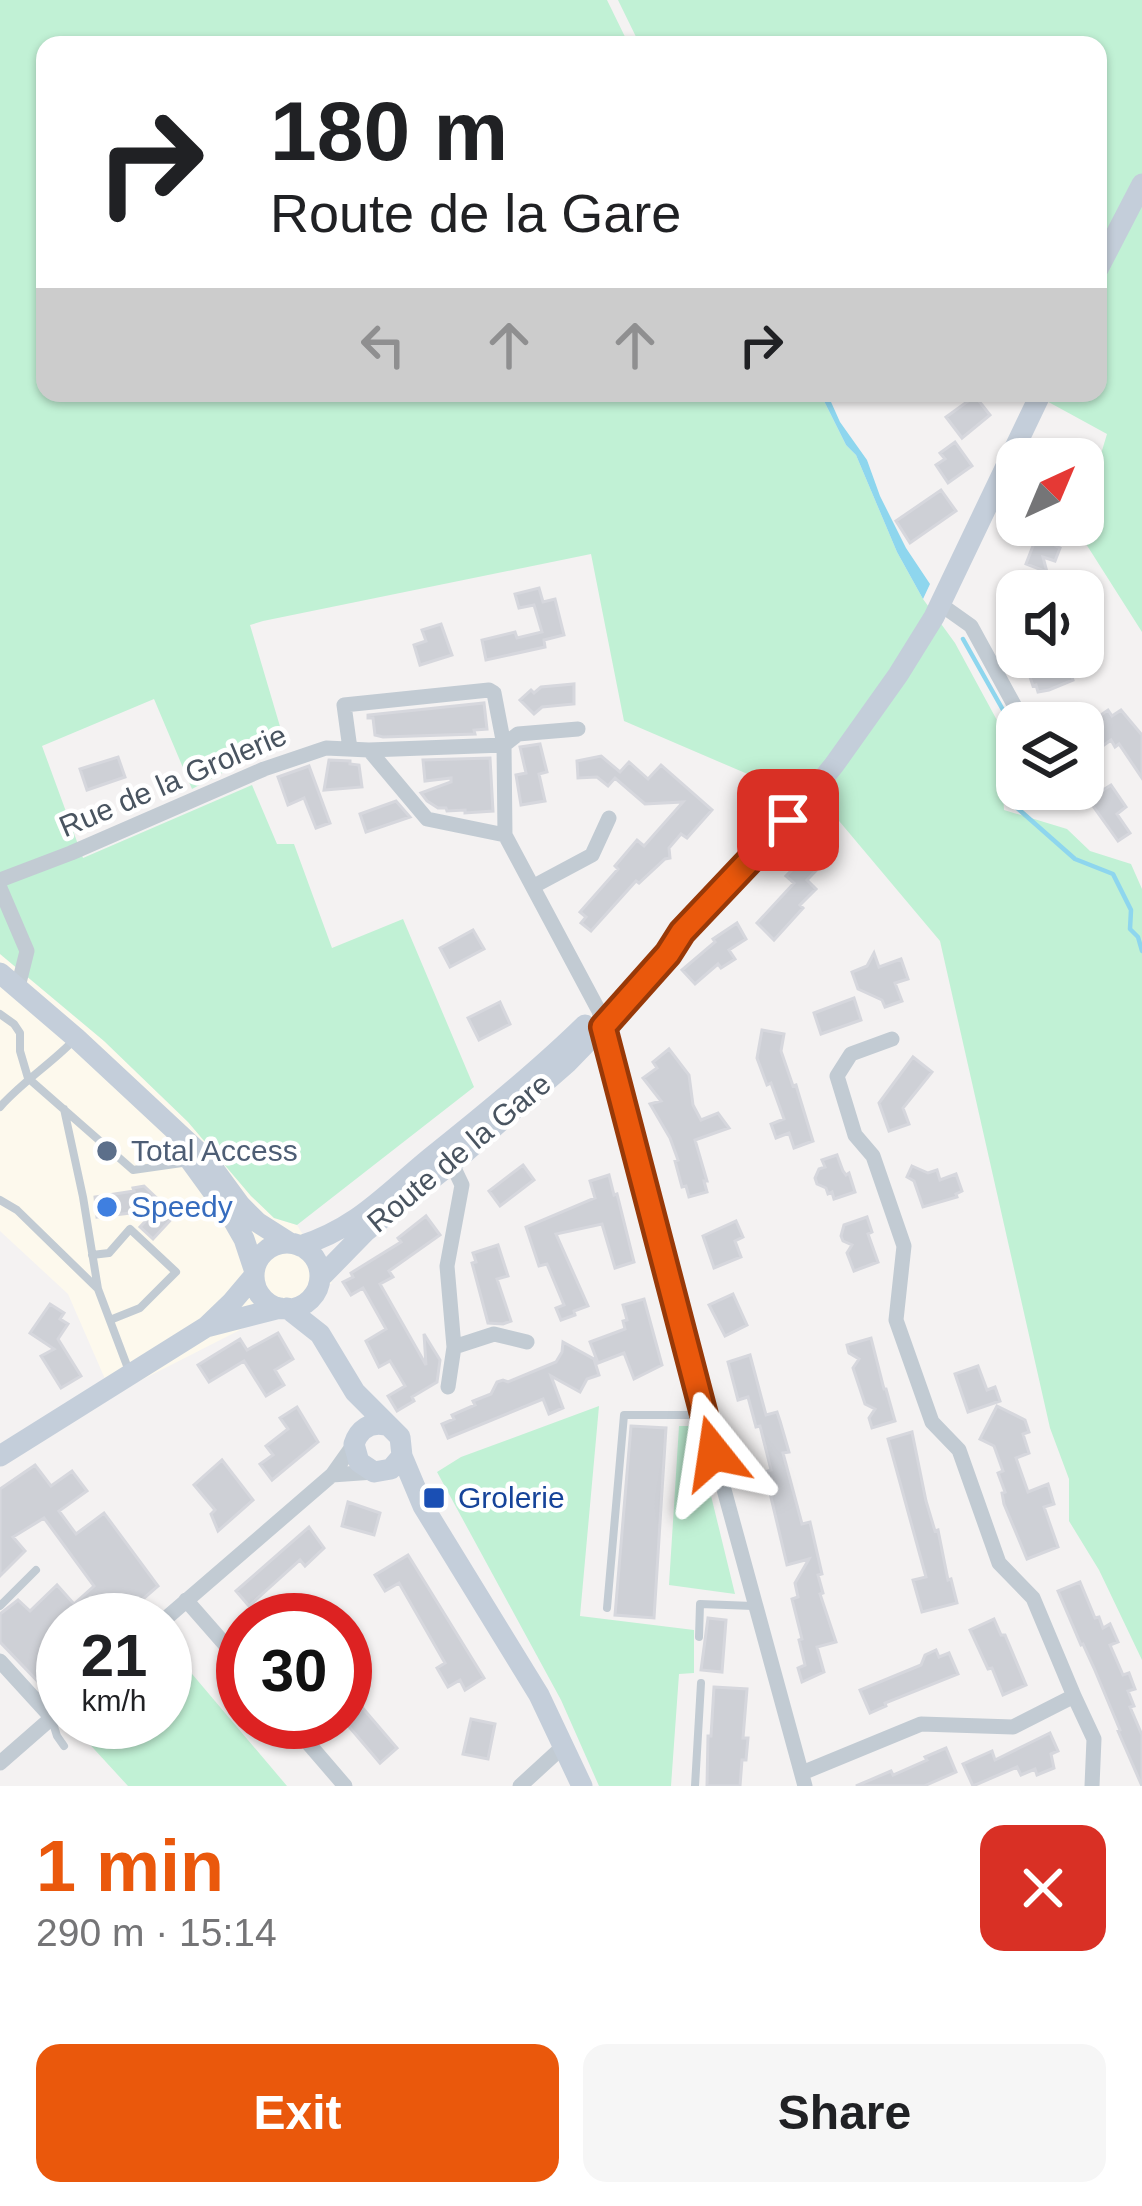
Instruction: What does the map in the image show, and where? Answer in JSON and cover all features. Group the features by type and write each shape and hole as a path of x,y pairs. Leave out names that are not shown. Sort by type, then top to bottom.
{"street":[{"path":"1107,251 1142,184"},
{"name":"Route de la Gare","path":"318,1285 366,1231 452,1164 568,1062 621,990 646,976 668,954 682,932 834,765 898,675 940,604 1037,402"},
{"path":"940,604 970,626 1012,702"},
{"path":"350,749 344,705 494,693 504,746 506,835 601,1019 804,1779 920,1724 1013,1727 1074,1696"},
{"name":"Rue de la Grolerie","path":"0,884 264,769 326,748 504,746 518,734 578,729"},
{"path":"369,750 427,818 506,835"},
{"path":"533,886 592,855 609,818"},
{"path":"0,884 27,951 9,980 207,1160 257,1222 313,1256 320,1334"},
{"name":"Route de la Gare","path":"295,1244 331,1236 401,1185 601,1019"},
{"path":"892,1040 851,1054 837,1076 855,1136 873,1156 904,1246 896,1320 932,1422 959,1450 999,1563 1033,1598 1094,1739 1091,1786"},
{"path":"164,1120 244,1239 261,1297 320,1334 355,1392 400,1437 387,1466"},
{"path":"448,1387 454,1347 447,1266 462,1185 452,1164"},
{"path":"0,1456 206,1327 232,1302 267,1249 295,1244"},
{"path":"206,1327 302,1305 318,1285"},
{"path":"454,1347 494,1334 527,1342"},
{"path":"355,1392 358,1462 387,1466 423,1506 539,1696 566,1747 575,1784"},
{"path":"192,1595 332,1475 371,1424 385,1425"},
{"path":"332,1475 387,1466"},
{"path":"192,1607 216,1635"},
{"path":"0,1661 36,1693"},
{"path":"0,1763 36,1731"},
{"path":"520,1786 566,1747"},
{"path":"313,1749 345,1786"}],"lane":[{"path":"0,1014 20,1034 28,1078 133,1170 191,1162"},
{"path":"0,1107 76,1038"},
{"path":"63,1108 98,1288 130,1376"},
{"path":"0,1200 98,1288"},
{"path":"92,1255 109,1252 130,1229 176,1272 140,1308 110,1320"},
{"path":"608,1608 624,1414 704,1415"},
{"path":"0,1606 36,1570"},
{"path":"699,1637 700,1604 755,1606"},
{"path":"695,1786 701,1682"}],"shaded area":[{"path":"0,954 104,1041 188,1122 274,1218 297,1225 332,1283 112,1395 68,1294 0,1231"}],"green space":[{"path":"0,0 607,0 625,36 36,36 36,402 824,402 856,455 897,552 996,718 996,810 1067,829 1090,851 1131,864 1142,889 1142,1660 1099,1570 1069,1521 1069,1479 1050,1428 940,941 829,809 624,721 591,554 250,625 284,740 192,789 154,699 42,746 83,858 252,785 277,844 294,844 332,948 403,919 474,1087 297,1225 274,1218 188,1122 104,1041 0,954"},
{"path":"618,0 1142,0 1142,632 1087,546 1104,546 1107,434 1048,402 1107,402 1107,36 636,36"},
{"path":"599,1406 580,1616 694,1630 694,1673 679,1674 671,1786 599,1786 561,1700 437,1472 461,1457"},
{"path":"679,1426 694,1426 735,1594 669,1585"},
{"path":"192,1674 216,1702 216,1749 256,1749 287,1786 128,1786 94,1749 192,1749"}],"water":[{"path":"824,402 831,402 867,460 906,548 930,584 923,599 897,552 856,455"}],"building":[{"path":"967,402 980,402 990,415 962,438 946,417"},
{"path":"955,442 972,466 948,483 936,465 945,459 940,453"},
{"path":"941,490 956,511 910,543 896,521"},
{"path":"1033,546 1060,548 1055,561 1043,557 1046,570 1026,564"},
{"path":"539,588 543,602 555,599 564,635 544,640 545,647 486,660 482,640 542,632 534,605 519,608 515,594"},
{"path":"441,624 452,655 420,665 414,645 426,641 422,630"},
{"path":"1030,678 1073,680 1038,692"},
{"path":"574,684 574,704 542,707 534,714 520,700 541,687"},
{"path":"484,703 487,729 474,730 475,734 383,737 375,735 373,718 368,718 368,715"},
{"path":"1108,710 1112,716 1121,710 1142,735 1142,778 1119,744 1115,747 1111,740 1104,745 1104,713"},
{"path":"540,744 547,772 539,774 545,801 521,805 516,775 526,773 520,747"},
{"path":"601,756 620,772 629,762 648,779 661,765 712,810 687,838 681,834 669,848 670,858 636,881 591,931 581,923 586,917 580,912 637,840 644,846 683,802 645,804 615,778 608,786 597,777 578,778 577,761"},
{"path":"118,757 125,777 87,790 80,769"},
{"path":"490,758 493,811 447,811 421,793 451,782 451,778 425,781 423,760"},
{"path":"329,760 359,765 362,787 324,790"},
{"path":"309,766 330,823 316,828 304,798 288,805 278,777"},
{"path":"1111,785 1126,807 1117,814 1130,833 1118,841 1096,810 1104,810 1104,789"},
{"path":"396,801 410,817 366,832 360,814"},
{"path":"820,837 835,851 807,880 816,889 774,940 757,923 794,883 786,876"},
{"path":"737,923 746,939 729,950 735,959 721,968 718,964 695,984 682,970"},
{"path":"473,930 484,949 450,967 440,948"},
{"path":"874,953 879,967 901,959 908,979 895,983 902,1001 885,1007 882,1000 858,989 852,972 867,966"},
{"path":"854,998 861,1020 821,1034 814,1013"},
{"path":"500,1002 510,1024 479,1040 468,1018"},
{"path":"762,1030 784,1034 781,1051 813,1141 794,1148 789,1133 776,1138 771,1124 784,1119 757,1058"},
{"path":"669,1049 689,1075 693,1105 701,1120 718,1113 729,1128 695,1140 707,1192 689,1197 670,1138 650,1104 661,1101 643,1078 657,1068 653,1062"},
{"path":"913,1057 932,1072 903,1108 909,1124 889,1131 879,1103"},
{"path":"837,1155 855,1192 834,1199 815,1178 825,1167 822,1160"},
{"path":"523,1165 534,1180 500,1206 489,1191"},
{"path":"912,1166 928,1173 937,1170 940,1180 956,1174 962,1191 957,1197 923,1207 914,1181 907,1177"},
{"path":"609,1175 634,1262 615,1268 602,1224 556,1234 588,1306 561,1320 556,1308 564,1305 547,1264 539,1266 526,1227 595,1198 590,1181"},
{"path":"144,1186 177,1213 153,1239 140,1227 156,1210 97,1217 95,1197"},
{"path":"426,1216 440,1235 389,1271 393,1277 380,1284 426,1365 424,1334 440,1360 437,1382 397,1411 388,1396 405,1386 390,1361 379,1367 366,1341 386,1329 363,1288 351,1295 343,1282 401,1242 398,1238"},
{"path":"867,1217 878,1262 854,1271 847,1253 852,1245 841,1236 844,1225"},
{"path":"736,1221 743,1237 735,1241 741,1257 714,1268 703,1236"},
{"path":"498,1245 508,1276 497,1279 511,1321 503,1324 488,1323 472,1263 476,1262 473,1253"},
{"path":"733,1294 747,1325 725,1336 709,1305"},
{"path":"644,1299 662,1365 634,1379 624,1353 598,1363 590,1342 625,1329 623,1305"},
{"path":"50,1304 64,1313 60,1319 68,1324 58,1339 81,1376 61,1388 41,1356 54,1349 30,1333"},
{"path":"278,1333 293,1359 275,1370 284,1385 266,1396 244,1361 209,1382 198,1365 240,1339 247,1350"},
{"path":"871,1338 895,1421 872,1428 869,1418 875,1409 865,1404 853,1368 859,1359 849,1353 847,1345"},
{"path":"563,1342 594,1359 599,1375 587,1379 580,1392 551,1376 563,1408 549,1414 543,1399 448,1438 442,1424 454,1419 452,1415 491,1394 497,1382 556,1362"},
{"path":"750,1355 766,1415 777,1412 780,1421 789,1452 783,1453 802,1524 810,1522 822,1574 818,1575 820,1594 836,1642 817,1647 824,1672 802,1682 798,1668 805,1665 802,1639 792,1599 798,1597 795,1583 809,1559 787,1565 765,1472 771,1470 760,1426 756,1427 748,1397 738,1400 728,1362"},
{"path":"978,1366 987,1390 995,1387 1000,1401 968,1412 955,1374"},
{"path":"997,1406 1025,1420 1029,1432 1023,1434 1029,1453 1016,1458 1028,1492 1048,1484 1054,1504 1044,1507 1058,1547 1027,1559 1004,1504 998,1473 1003,1471 994,1446 980,1439"},
{"path":"297,1407 318,1442 272,1480 260,1464 273,1455 266,1446 288,1429 280,1418"},
{"path":"631,1426 666,1428 654,1618 615,1615"},
{"path":"912,1432 926,1501 957,1603 922,1612 913,1580 926,1577 888,1439"},
{"path":"222,1460 253,1500 218,1531 211,1514 215,1510 194,1485"},
{"path":"35,1465 51,1486 72,1471 87,1491 59,1511 76,1534 104,1513 158,1586 150,1593 86,1593 94,1586 44,1518 13,1537 25,1551 0,1576 0,1489"},
{"path":"348,1502 380,1513 374,1535 342,1526"},
{"path":"309,1527 324,1548 305,1566 300,1560 263,1593 236,1591"},
{"path":"408,1555 484,1678 465,1690 460,1680 448,1687 437,1668 445,1663 399,1583 385,1591 375,1575"},
{"path":"1080,1582 1095,1618 1099,1617 1103,1628 1110,1624 1118,1642 1110,1645 1135,1689 1128,1691 1142,1735 1142,1786 1058,1591"},
{"path":"18,1600 30,1611 36,1605 36,1680 0,1642 0,1614"},
{"path":"708,1618 726,1620 722,1672 701,1670"},
{"path":"994,1619 1026,1685 1003,1695 970,1630"},
{"path":"936,1650 939,1657 949,1653 958,1674 870,1713 860,1690 921,1665 925,1655"},
{"path":"714,1687 747,1689 743,1738 748,1738 740,1786 707,1786"},
{"path":"372,1719 397,1748 380,1763 368,1749 372,1749"},
{"path":"471,1719 495,1724 488,1759 463,1754"},
{"path":"1050,1733 1058,1751 1051,1754 1054,1768 1021,1775 1017,1767 973,1786 963,1764 992,1751 995,1760"},
{"path":"946,1748 956,1772 924,1786 856,1786 891,1771 893,1775"}],"waterway":[{"path":"963,639 1016,733 1007,765 1016,807 1075,859 1113,874 1131,910 1130,929 1142,951"}],"place":[{"name":"Total Access","path":"107,1151"},
{"name":"Speedy","path":"107,1207"},
{"name":"Grolerie","path":"434,1498"}],"route":[{"path":"714,1453 603,1027 682,932 788,820"}]}
